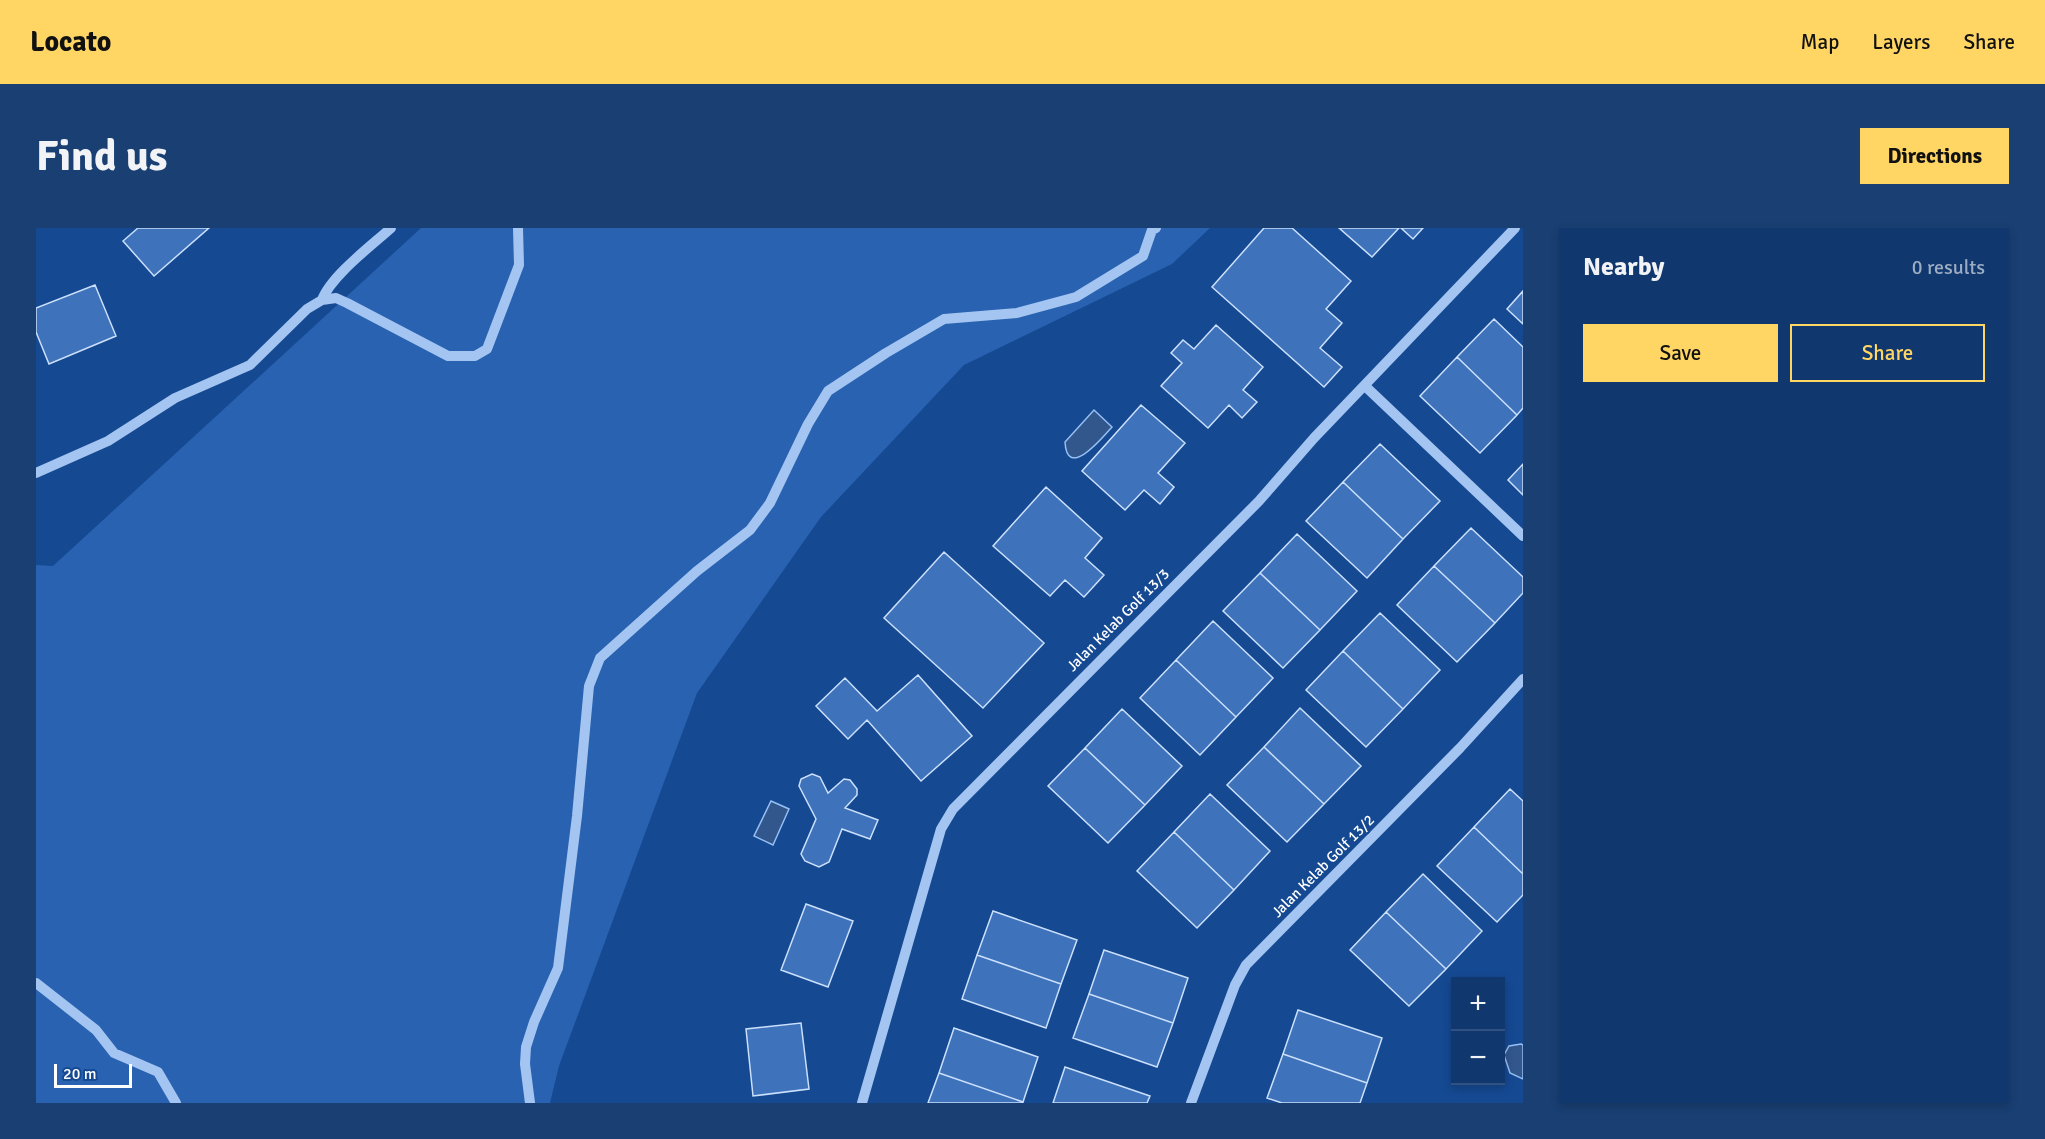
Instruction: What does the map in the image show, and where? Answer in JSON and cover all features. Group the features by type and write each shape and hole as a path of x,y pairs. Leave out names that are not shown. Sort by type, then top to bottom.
{"street":[{"path":"322,300 326,290 391,228"},
{"path":"36,473 108,441 175,398 250,365 307,309 322,300 336,298 448,356 475,356 487,349 519,265 518,228"},
{"path":"530,1103 525,1064 526,1047 558,968 578,816 589,686 600,658 697,571 750,530 770,503 808,424 828,391 944,319 1017,313 1076,297 1143,256 1152,230 1156,228"},
{"name":"Jalan Kelab Golf 13/3","path":"862,1103 941,829 953,808 1258,501 1515,228"},
{"path":"1365,386 1523,536"},
{"name":"Jalan Kelab Golf 13/2","path":"1191,1103 1235,984 1246,965 1460,748 1523,679"},
{"path":"36,983 96,1030 114,1053 158,1072 176,1103"}],"shaded area":[{"path":"421,228 1210,228 1172,264 964,365 821,517 697,693 559,1066 550,1103 36,1103 36,565 53,566"},
{"path":"1094,410 1112,427 1086,453 1072,458 1067,453 1065,442"},
{"path":"771,801 789,809 773,845 754,836"},
{"path":"1523,1045 1523,1079 1510,1073 1505,1058 1509,1046"}],"building":[{"path":"138,228 209,228 154,276 123,241"},
{"path":"1264,228 1292,228 1351,281 1326,309 1342,323 1320,348 1342,367 1324,387 1212,287"},
{"path":"1339,228 1399,228 1372,257"},
{"path":"1401,228 1423,228 1413,239"},
{"path":"95,285 116,336 49,364 36,332 36,308"},
{"path":"1523,291 1523,324 1507,309"},
{"path":"1494,319 1523,347 1523,408 1517,415 1457,357"},
{"path":"1216,325 1263,367 1243,390 1257,402 1242,418 1229,405 1208,428 1161,386 1182,363 1171,353 1183,340 1194,349"},
{"path":"1457,357 1517,415 1480,453 1420,396"},
{"path":"1141,405 1185,443 1158,473 1174,487 1160,504 1144,490 1125,510 1082,471"},
{"path":"1380,444 1440,501 1403,539 1343,482"},
{"path":"1523,464 1523,495 1508,480"},
{"path":"1343,482 1403,539 1367,578 1306,521"},
{"path":"1046,487 1102,538 1085,558 1104,575 1084,597 1065,580 1050,596 993,546"},
{"path":"1471,528 1523,577 1523,593 1495,623 1434,566"},
{"path":"1297,534 1357,591 1320,630 1260,573"},
{"path":"944,552 1044,643 983,708 884,618"},
{"path":"1434,566 1495,623 1457,662 1397,605"},
{"path":"1260,573 1320,630 1283,668 1223,611"},
{"path":"1380,613 1440,670 1403,709 1343,651"},
{"path":"1213,621 1273,678 1236,717 1176,660"},
{"path":"1343,651 1403,709 1366,747 1306,690"},
{"path":"1176,660 1236,717 1200,755 1140,698"},
{"path":"918,675 972,736 921,781 867,720 848,739 816,706 845,678 877,711"},
{"path":"1300,708 1361,766 1324,804 1264,747"},
{"path":"1122,709 1182,766 1145,805 1085,748"},
{"path":"1264,747 1324,804 1287,842 1227,785"},
{"path":"1085,748 1145,805 1108,843 1048,786"},
{"path":"812,774 820,777 828,793 844,779 850,780 857,789 857,795 845,808 878,820 870,839 842,829 829,862 819,867 805,861 801,854 816,819 799,786 801,779"},
{"path":"1510,789 1523,801 1523,874 1474,827"},
{"path":"1210,794 1270,851 1234,890 1174,832"},
{"path":"1474,827 1523,874 1523,895 1497,922 1437,866"},
{"path":"1174,832 1234,890 1197,928 1137,871"},
{"path":"1423,874 1482,931 1446,969 1386,912"},
{"path":"806,904 853,921 828,987 781,970"},
{"path":"993,911 1077,940 1061,984 977,955"},
{"path":"1386,912 1446,969 1409,1006 1350,950"},
{"path":"1104,950 1188,978 1173,1023 1089,994"},
{"path":"977,955 1061,984 1046,1028 962,999"},
{"path":"1089,994 1173,1023 1157,1067 1073,1038"},
{"path":"1298,1010 1382,1038 1367,1083 1283,1054"},
{"path":"801,1023 809,1089 753,1096 746,1029"},
{"path":"954,1028 1038,1057 1023,1102 939,1073"},
{"path":"1283,1054 1367,1083 1360,1103 1282,1103 1267,1098"},
{"path":"1065,1067 1150,1096 1147,1103 1053,1103"},
{"path":"939,1073 1023,1102 928,1103"}]}
